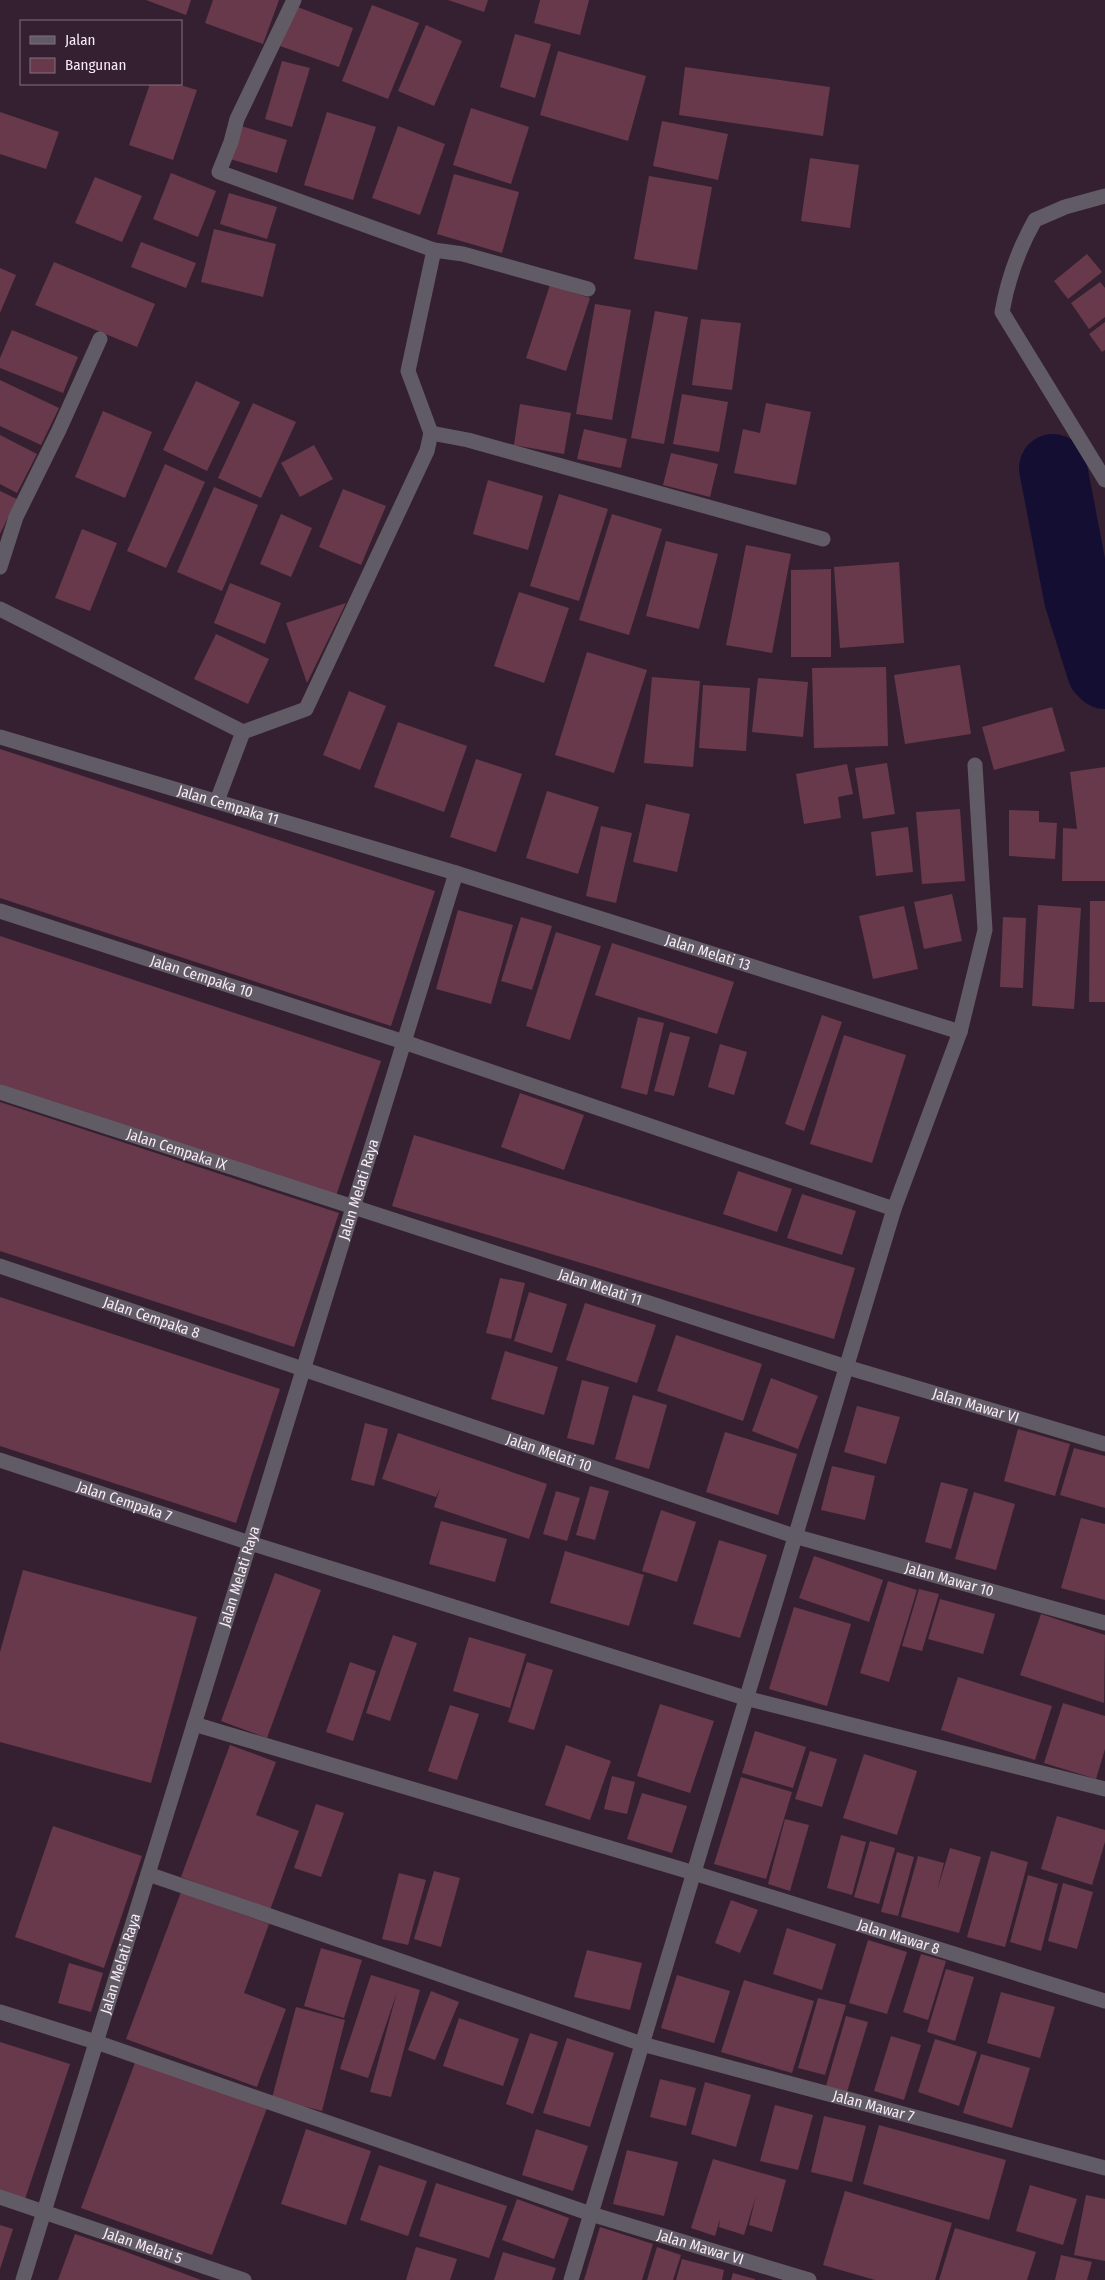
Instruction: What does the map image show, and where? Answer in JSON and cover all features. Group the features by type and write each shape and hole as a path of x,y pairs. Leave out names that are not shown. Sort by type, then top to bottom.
{"street":[{"path":"294,0 237,118 231,142 219,172 434,250 463,254 588,289"},
{"path":"1105,196 1064,207 1035,220 1014,262 1006,286 1002,312 1105,480"},
{"path":"0,609 243,732 306,709 427,451 431,433 408,371 434,250"},
{"path":"0,567 16,517 100,339"},
{"path":"431,433 478,443 823,539"},
{"path":"217,801 243,732"},
{"name":"Jalan Cempaka 11","path":"0,737 456,873"},
{"path":"571,2280 745,1698 894,1210 960,1032 985,930 975,765"},
{"name":"Jalan Melati 13","path":"456,873 960,1032"},
{"name":"Jalan Melati Raya","path":"23,2280 456,873"},
{"name":"Jalan Cempaka 10","path":"0,911 404,1042 894,1210"},
{"name":"Jalan Cempaka IX","path":"0,1092 353,1207"},
{"name":"Jalan Melati 11","path":"353,1207 846,1368"},
{"name":"Jalan Cempaka 8","path":"0,1266 304,1368"},
{"name":"Jalan Melati 10","path":"304,1368 794,1536"},
{"name":"Jalan Mawar VI","path":"846,1368 1105,1444"},
{"name":"Jalan Cempaka 7","path":"0,1460 250,1543 745,1698 1105,1789"},
{"name":"Jalan Mawar 10","path":"794,1536 1105,1622"},
{"name":"Jalan Mawar 8","path":"194,1724 694,1873 1105,2001"},
{"name":"Jalan Mawar 7","path":"148,1874 642,2044 1105,2168"},
{"name":"Jalan Mawar VI","path":"0,2012 96,2042 591,2214 809,2280"},
{"name":"Jalan Melati 5","path":"0,2197 244,2280"}],"building":[{"path":"146,0 191,0 186,15"},
{"path":"213,0 279,0 263,44 205,23"},
{"path":"448,0 488,0 484,12"},
{"path":"540,0 589,0 580,35 534,23"},
{"path":"372,5 419,23 388,99 342,81"},
{"path":"295,6 353,28 339,67 280,46"},
{"path":"426,25 462,41 434,106 398,91"},
{"path":"515,34 551,44 535,98 500,87"},
{"path":"558,51 646,76 628,141 540,115"},
{"path":"282,61 310,68 292,127 265,119"},
{"path":"685,67 830,87 823,136 679,115"},
{"path":"150,85 180,85 197,90 173,160 129,145"},
{"path":"471,108 529,127 511,184 453,165"},
{"path":"0,112 59,132 46,169 0,154"},
{"path":"327,112 376,127 353,200 304,185"},
{"path":"662,121 728,134 718,180 653,166"},
{"path":"241,126 287,140 277,173 230,159"},
{"path":"398,126 445,144 420,215 372,198"},
{"path":"810,158 859,165 850,228 801,221"},
{"path":"171,173 216,191 198,237 153,219"},
{"path":"454,174 519,192 502,253 437,234"},
{"path":"649,176 712,187 697,270 634,259"},
{"path":"95,177 142,196 122,242 75,223"},
{"path":"229,193 277,207 267,239 220,224"},
{"path":"214,229 276,244 263,297 201,282"},
{"path":"141,242 196,263 186,288 131,267"},
{"path":"1087,254 1102,272 1068,299 1054,281"},
{"path":"54,262 155,304 137,347 35,305"},
{"path":"0,268 16,275 0,313"},
{"path":"1100,282 1105,288 1105,317 1089,329 1071,303"},
{"path":"550,285 590,298 566,371 526,358"},
{"path":"595,304 631,310 612,420 576,414"},
{"path":"655,311 688,317 664,444 631,438"},
{"path":"701,319 741,323 732,390 692,385"},
{"path":"1105,322 1105,350 1102,352 1089,334"},
{"path":"12,330 78,357 63,393 0,368 0,358"},
{"path":"0,380 59,408 41,445 0,426"},
{"path":"196,381 240,402 207,471 163,450"},
{"path":"682,394 728,402 719,452 673,444"},
{"path":"253,403 296,422 261,498 218,478"},
{"path":"766,403 811,412 796,485 734,473 743,429 760,433"},
{"path":"520,404 571,413 564,454 514,445"},
{"path":"103,411 152,432 125,498 75,477"},
{"path":"584,429 627,439 621,468 577,459"},
{"path":"0,435 37,454 17,493 0,484"},
{"path":"314,445 333,479 300,497 281,463"},
{"path":"671,453 718,464 710,497 663,485"},
{"path":"165,464 205,482 166,568 127,551"},
{"path":"488,480 543,496 528,550 473,534"},
{"path":"214,487 258,505 222,591 177,572"},
{"path":"343,489 386,506 361,565 319,547"},
{"path":"0,491 17,499 0,534"},
{"path":"559,494 608,509 579,601 530,586"},
{"path":"281,514 312,528 291,577 260,564"},
{"path":"612,514 662,529 629,635 579,620"},
{"path":"82,529 117,543 90,611 55,598"},
{"path":"666,541 718,554 699,629 646,616"},
{"path":"746,545 791,554 772,653 726,645"},
{"path":"899,562 904,643 840,648 834,567"},
{"path":"831,569 831,657 791,657 791,570"},
{"path":"230,583 281,603 265,644 214,623"},
{"path":"519,592 569,608 544,683 494,666"},
{"path":"346,603 307,683 286,623"},
{"path":"216,634 269,659 248,704 194,679"},
{"path":"587,652 647,670 614,773 555,755"},
{"path":"960,665 971,734 905,744 894,675"},
{"path":"886,667 888,746 814,748 812,668"},
{"path":"652,677 700,681 693,767 644,763"},
{"path":"758,678 808,682 803,737 752,732"},
{"path":"703,685 750,688 746,751 699,748"},
{"path":"349,691 386,706 360,770 323,755"},
{"path":"1052,707 1065,751 994,770 982,727"},
{"path":"398,722 467,746 444,812 374,787"},
{"path":"0,749 435,891 391,1026 0,898"},
{"path":"476,759 522,774 496,852 450,837"},
{"path":"887,763 895,814 863,819 855,768"},
{"path":"847,764 853,794 838,797 841,818 804,824 796,774"},
{"path":"1105,767 1105,881 1062,881 1063,828 1077,829 1070,772"},
{"path":"547,791 599,807 578,874 526,858"},
{"path":"646,804 690,814 677,872 633,862"},
{"path":"960,809 965,881 922,884 916,812"},
{"path":"1009,810 1039,811 1039,822 1057,823 1055,859 1009,856"},
{"path":"601,826 632,833 616,903 586,896"},
{"path":"908,827 913,872 876,876 871,832"},
{"path":"952,894 962,941 924,949 914,902"},
{"path":"1090,901 1105,901 1105,1002 1089,1002"},
{"path":"1038,905 1081,908 1074,1009 1032,1006"},
{"path":"904,906 918,969 873,979 859,916"},
{"path":"458,910 513,925 491,1004 436,989"},
{"path":"521,917 552,926 532,990 501,981"},
{"path":"1003,917 1026,918 1023,988 1000,987"},
{"path":"556,932 601,946 570,1040 526,1026"},
{"path":"0,936 381,1061 336,1196 0,1086"},
{"path":"612,943 734,982 717,1034 595,995"},
{"path":"822,1015 842,1022 804,1131 785,1124"},
{"path":"638,1017 664,1023 647,1095 621,1088"},
{"path":"670,1032 690,1037 674,1096 654,1091"},
{"path":"844,1035 906,1055 872,1163 810,1144"},
{"path":"720,1044 747,1052 734,1095 708,1087"},
{"path":"520,1093 584,1115 564,1170 501,1147"},
{"path":"0,1102 339,1213 294,1347 0,1251"},
{"path":"414,1135 855,1268 834,1339 392,1206"},
{"path":"738,1171 792,1189 777,1232 723,1214"},
{"path":"802,1194 856,1211 842,1255 787,1238"},
{"path":"500,1278 525,1283 511,1339 486,1333"},
{"path":"529,1292 567,1304 552,1353 514,1341"},
{"path":"0,1297 280,1389 236,1523 0,1446"},
{"path":"585,1303 656,1325 637,1383 566,1360"},
{"path":"676,1335 762,1364 743,1421 657,1391"},
{"path":"505,1351 558,1367 544,1415 491,1399"},
{"path":"771,1378 818,1396 798,1449 752,1431"},
{"path":"582,1380 609,1387 594,1445 567,1438"},
{"path":"633,1395 667,1405 649,1469 615,1459"},
{"path":"857,1406 900,1417 886,1464 844,1452"},
{"path":"365,1423 388,1429 374,1486 351,1480"},
{"path":"1018,1429 1070,1444 1055,1496 1004,1481"},
{"path":"725,1432 797,1454 778,1515 706,1492"},
{"path":"398,1433 547,1484 529,1539 434,1507 440,1488 436,1497 382,1479"},
{"path":"1074,1448 1105,1456 1105,1508 1060,1495"},
{"path":"832,1466 875,1476 865,1520 821,1510"},
{"path":"941,1482 968,1489 951,1549 925,1542"},
{"path":"590,1486 609,1491 595,1540 576,1535"},
{"path":"556,1491 580,1498 567,1541 543,1534"},
{"path":"974,1492 1015,1504 996,1570 955,1559"},
{"path":"661,1510 696,1522 677,1582 642,1571"},
{"path":"1081,1518 1105,1524 1105,1600 1061,1588"},
{"path":"441,1521 507,1539 495,1582 429,1564"},
{"path":"719,1540 767,1555 740,1638 693,1624"},
{"path":"565,1551 644,1575 629,1626 550,1603"},
{"path":"814,1556 883,1580 869,1622 799,1598"},
{"path":"23,1570 197,1617 151,1783 0,1742 0,1652"},
{"path":"275,1573 321,1590 267,1738 221,1721"},
{"path":"888,1581 917,1590 889,1682 860,1673"},
{"path":"919,1589 939,1594 922,1651 902,1646"},
{"path":"940,1599 995,1614 983,1654 928,1639"},
{"path":"794,1607 851,1624 827,1706 769,1689"},
{"path":"1041,1614 1105,1635 1104,1703 1020,1675"},
{"path":"393,1635 417,1643 390,1721 366,1713"},
{"path":"469,1637 526,1654 510,1708 453,1691"},
{"path":"350,1662 376,1671 353,1741 326,1732"},
{"path":"527,1662 553,1670 534,1730 508,1722"},
{"path":"958,1677 1052,1706 1035,1760 941,1730"},
{"path":"1063,1703 1105,1716 1105,1749 1096,1779 1044,1763"},
{"path":"660,1704 714,1721 690,1793 637,1776"},
{"path":"450,1705 479,1714 457,1780 428,1771"},
{"path":"755,1731 806,1747 793,1788 742,1773"},
{"path":"230,1745 276,1762 256,1815 299,1831 270,1910 181,1877"},
{"path":"566,1745 611,1761 590,1820 545,1805"},
{"path":"810,1751 837,1759 822,1807 795,1799"},
{"path":"864,1754 917,1771 897,1835 843,1818"},
{"path":"612,1776 635,1782 627,1814 604,1809"},
{"path":"741,1777 792,1792 766,1879 714,1864"},
{"path":"642,1793 687,1806 672,1853 627,1839"},
{"path":"316,1804 344,1813 321,1877 294,1868"},
{"path":"1057,1816 1105,1830 1105,1842 1092,1885 1041,1869"},
{"path":"785,1819 809,1825 790,1891 768,1884"},
{"path":"53,1826 142,1856 104,1968 15,1937"},
{"path":"841,1835 866,1842 852,1895 827,1888"},
{"path":"870,1841 895,1848 879,1904 854,1897"},
{"path":"950,1848 981,1857 959,1933 901,1917 918,1856 944,1863 937,1891"},
{"path":"991,1851 1028,1862 1005,1947 967,1937"},
{"path":"897,1852 914,1857 898,1916 881,1912"},
{"path":"434,1871 460,1878 441,1947 414,1939"},
{"path":"399,1873 426,1880 408,1945 382,1939"},
{"path":"1028,1875 1058,1884 1041,1951 1010,1942"},
{"path":"1063,1883 1093,1892 1077,1949 1048,1941"},
{"path":"181,1892 269,1924 244,1993 286,2009 257,2087 126,2039"},
{"path":"731,1900 758,1910 740,1953 715,1943"},
{"path":"787,1928 836,1944 822,1990 773,1974"},
{"path":"868,1940 907,1952 887,2014 849,2003"},
{"path":"321,1948 362,1960 344,2018 304,2006"},
{"path":"587,1950 642,1963 630,2010 574,1997"},
{"path":"921,1954 946,1961 928,2020 903,2012"},
{"path":"69,1963 103,1973 91,2012 58,2003"},
{"path":"946,1969 974,1977 955,2041 927,2032"},
{"path":"371,1975 420,1990 391,2097 370,2092 397,1992 368,2078 340,2069"},
{"path":"677,1975 730,1991 714,2043 661,2028"},
{"path":"744,1980 814,2001 792,2073 721,2052"},
{"path":"431,1991 459,2002 435,2060 408,2050"},
{"path":"1001,1992 1055,2007 1040,2058 987,2043"},
{"path":"818,1998 846,2005 825,2075 798,2068"},
{"path":"296,2007 345,2020 322,2111 272,2098"},
{"path":"846,2016 868,2022 847,2092 826,2086"},
{"path":"459,2018 519,2039 503,2086 443,2066"},
{"path":"530,2033 558,2042 533,2114 506,2104"},
{"path":"891,2036 921,2045 904,2100 874,2091"},
{"path":"567,2038 614,2053 590,2127 543,2113"},
{"path":"935,2039 977,2052 959,2106 918,2092"},
{"path":"0,2042 70,2064 25,2199 0,2191"},
{"path":"981,2054 1030,2068 1012,2128 963,2113"},
{"path":"136,2060 267,2108 212,2255 81,2208"},
{"path":"660,2079 696,2088 686,2126 650,2117"},
{"path":"705,2082 751,2095 736,2147 691,2134"},
{"path":"775,2105 813,2115 798,2170 760,2161"},
{"path":"824,2116 866,2126 852,2182 811,2172"},
{"path":"879,2125 1006,2160 989,2220 863,2184"},
{"path":"306,2129 371,2151 346,2225 281,2204"},
{"path":"536,2129 588,2146 573,2191 522,2175"},
{"path":"627,2150 678,2162 664,2216 613,2204"},
{"path":"713,2159 786,2180 772,2232 749,2225 756,2196 744,2235 719,2227 720,2219 715,2236 691,2228"},
{"path":"379,2165 427,2181 408,2236 360,2220"},
{"path":"436,2183 507,2206 489,2258 419,2236"},
{"path":"1030,2185 1077,2199 1063,2245 1016,2231"},
{"path":"845,2191 952,2223 935,2280 875,2280 823,2265"},
{"path":"1086,2195 1105,2199 1105,2261 1074,2255"},
{"path":"517,2199 569,2218 554,2259 502,2240"},
{"path":"0,2225 13,2229 0,2269"},
{"path":"600,2227 653,2244 642,2280 584,2280"},
{"path":"955,2228 1036,2252 1027,2280 939,2280"},
{"path":"75,2234 121,2250 201,2280 58,2280"},
{"path":"416,2247 457,2259 450,2280 406,2280"},
{"path":"657,2247 681,2255 673,2280 647,2280"},
{"path":"503,2252 556,2268 552,2280 494,2280"},
{"path":"1061,2255 1092,2262 1087,2280 1055,2280"},
{"path":"682,2259 724,2270 722,2280 676,2280"},
{"path":"733,2273 755,2279 755,2280 731,2280"}],"waterway":[{"path":"1053,468 1078,598 1101,671 1105,675"}]}
